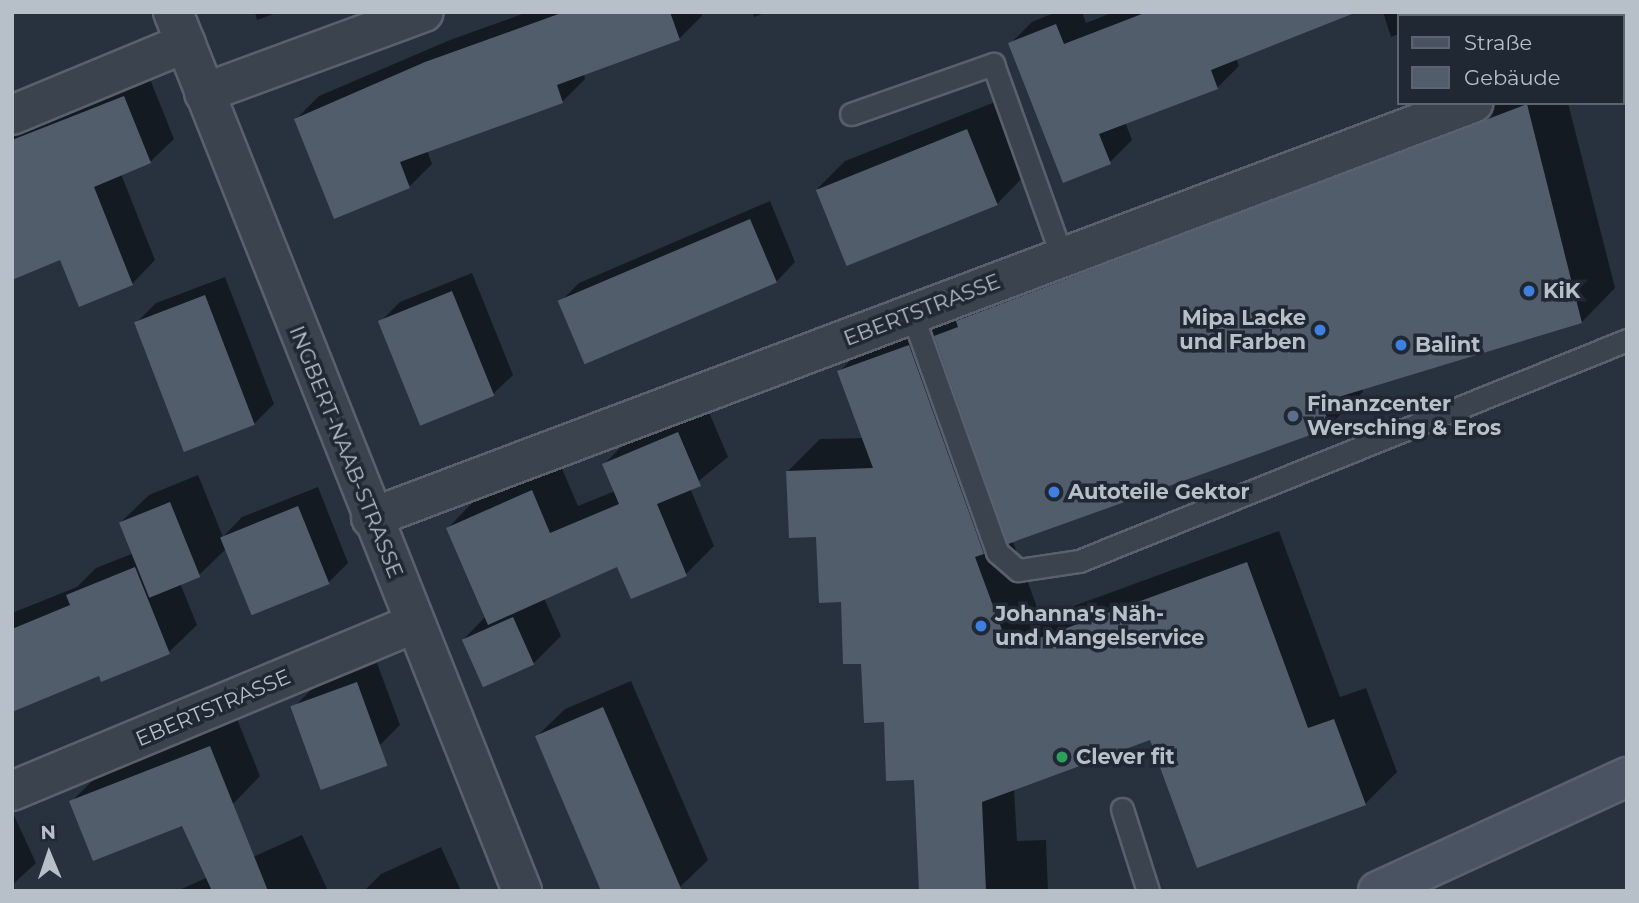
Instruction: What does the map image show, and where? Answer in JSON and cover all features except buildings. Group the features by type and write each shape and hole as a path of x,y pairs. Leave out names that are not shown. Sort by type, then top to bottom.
{"main road":[{"path":"1626,12 1627,18"},
{"path":"1378,891 1627,777"}],"street":[{"path":"204,93 424,12"},
{"path":"12,115 179,28"},
{"name":"INGBERT-NAAB-STRASSE","path":"179,28 371,517 522,891"},
{"name":"EBERTSTRASSE","path":"371,517 1467,105"},
{"name":"EBERTSTRASSE","path":"12,791 414,624"}],"lane":[{"path":"851,114 993,64 1062,257"},
{"path":"912,314 997,552 1018,570 1079,561 1627,340"},
{"path":"1122,810 1148,891"}],"place":[{"name":"KiK","path":"1529,291"},
{"name":"Mipa Lacke und Farben","path":"1320,330"},
{"name":"Balint","path":"1401,345"},
{"name":"Finanzcenter Wersching & Eros","path":"1293,416"},
{"name":"Autoteile Gektor","path":"1054,492"},
{"name":"Johanna's Näh- und Mangelservice","path":"981,626"},
{"name":"Clever fit","path":"1062,757"}]}
